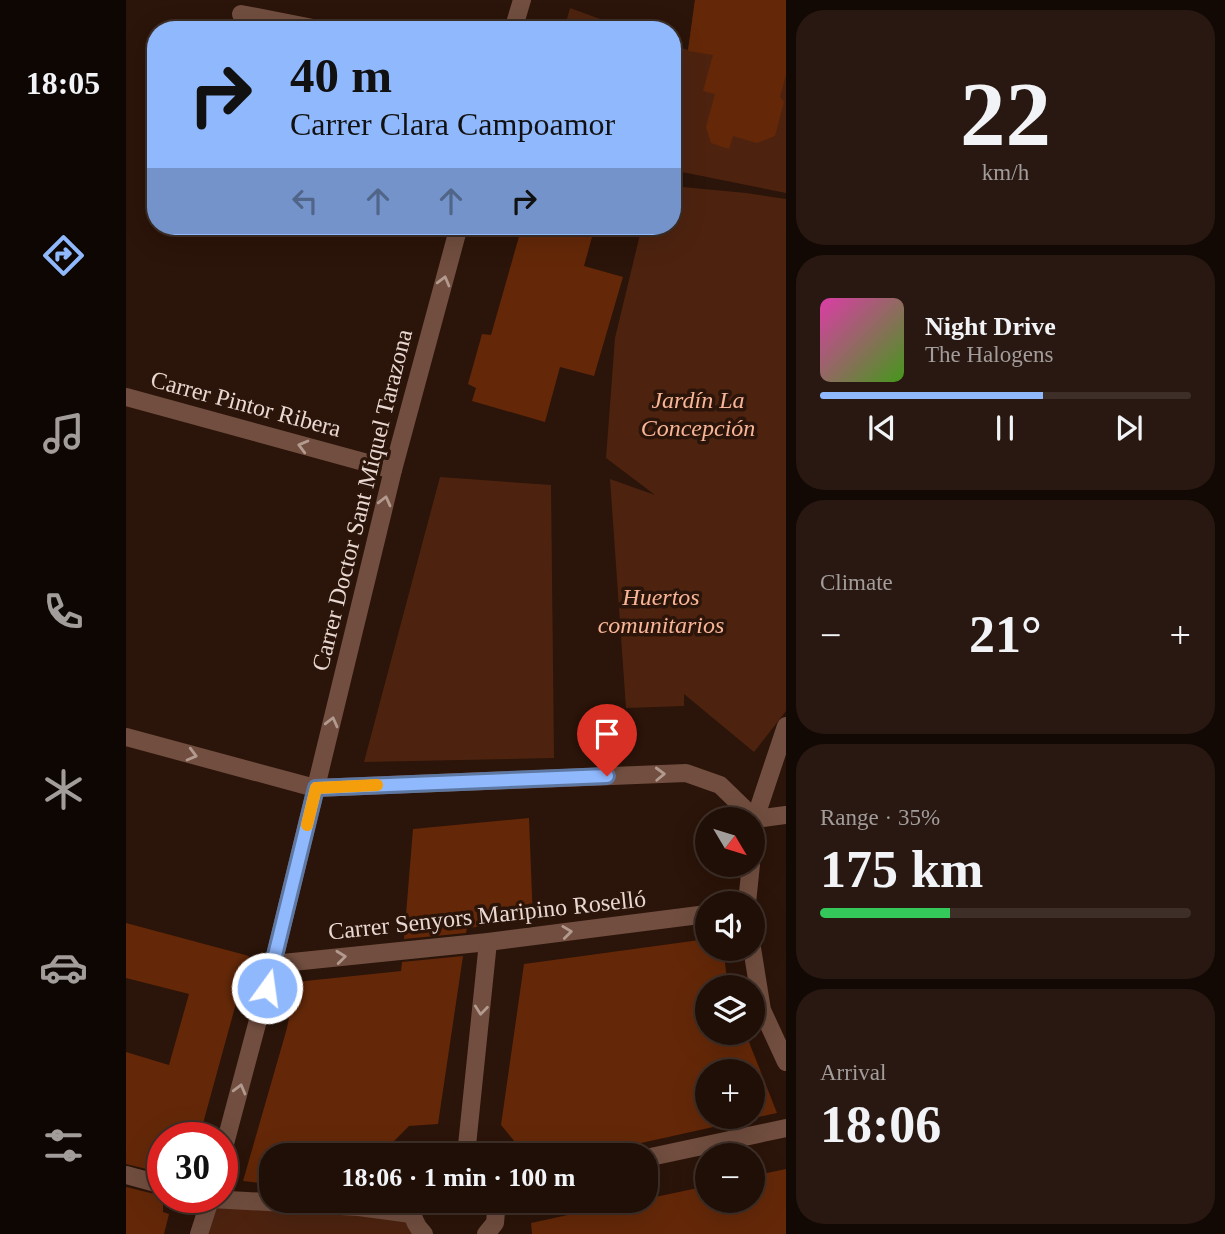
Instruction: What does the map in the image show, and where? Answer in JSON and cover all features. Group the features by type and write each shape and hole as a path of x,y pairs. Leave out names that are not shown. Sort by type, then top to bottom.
{"street":[{"path":"516,21 522,0"},
{"path":"242,14 277,21"},
{"name":"Carrer Doctor Sant Miquel Tarazona","path":"231,1122 273,964 393,470 457,235"},
{"name":"Carrer Pintor Ribera","path":"126,397 393,470"},
{"path":"759,807 786,726"},
{"path":"126,737 316,788 686,773 720,785 743,807"},
{"path":"765,818 786,815"},
{"name":"Carrer Senyors Maripino Roselló","path":"273,964 488,942 695,916"},
{"path":"467,1143 488,942"},
{"path":"754,961 762,1010 786,1062"},
{"path":"658,1155 786,1128"},
{"path":"126,1175 147,1181"},
{"path":"238,1200 259,1201"},
{"path":"199,1234 204,1213"},
{"path":"413,1213 419,1229 424,1234"},
{"path":"486,1234 495,1223 496,1213"}],"green space":[{"path":"695,0 786,1 786,193 681,172 681,48 688,50"},
{"path":"570,8 605,21 566,21"},
{"name":"Jardín La Concepción","path":"681,187 786,199 786,711 754,752 684,694 684,706 626,708 610,479 655,495 606,458 615,338 640,235 681,235"},
{"path":"440,477 551,485 554,758 364,762"},
{"path":"238,1201 259,1203 259,1213 411,1214 424,1234 199,1234 206,1213 238,1213"}],"building":[{"path":"695,0 786,0 786,75 780,97 784,102 775,136 757,143 733,136 729,149 711,143 706,127 715,94 703,91 713,55 688,51"},
{"path":"519,235 593,235 584,266 623,277 594,376 560,367 545,422 472,401 476,388 468,384 482,334 491,335"},
{"path":"529,818 533,921 467,928 466,933 404,939 413,829"},
{"path":"126,923 249,956 203,1122 147,1122 147,1169 126,1164 126,1052 169,1065 189,994 126,978"},
{"path":"695,941 695,961 725,961 726,975 695,975 695,1045 750,1045 756,1059 695,1059 695,1129 705,1129 641,1143 516,1143 501,1125 524,964"},
{"path":"463,956 438,1124 409,1126 392,1143 259,1143 259,1183 243,1181 287,1028 296,982 401,971 402,962"},
{"path":"765,1083 777,1113 765,1116"},
{"path":"786,1169 786,1234 532,1234 531,1223 577,1213 658,1213 658,1196 695,1189 695,1213 765,1213 765,1173"},
{"path":"126,1187 147,1192 147,1213 169,1214 164,1234 126,1234"}],"slow traffic":[{"path":"307,825 316,788 377,785"}],"route":[{"path":"267,988 316,788 607,776"}],"park label":[{"name":"Huertos comunitarios","path":"661,611"}]}
